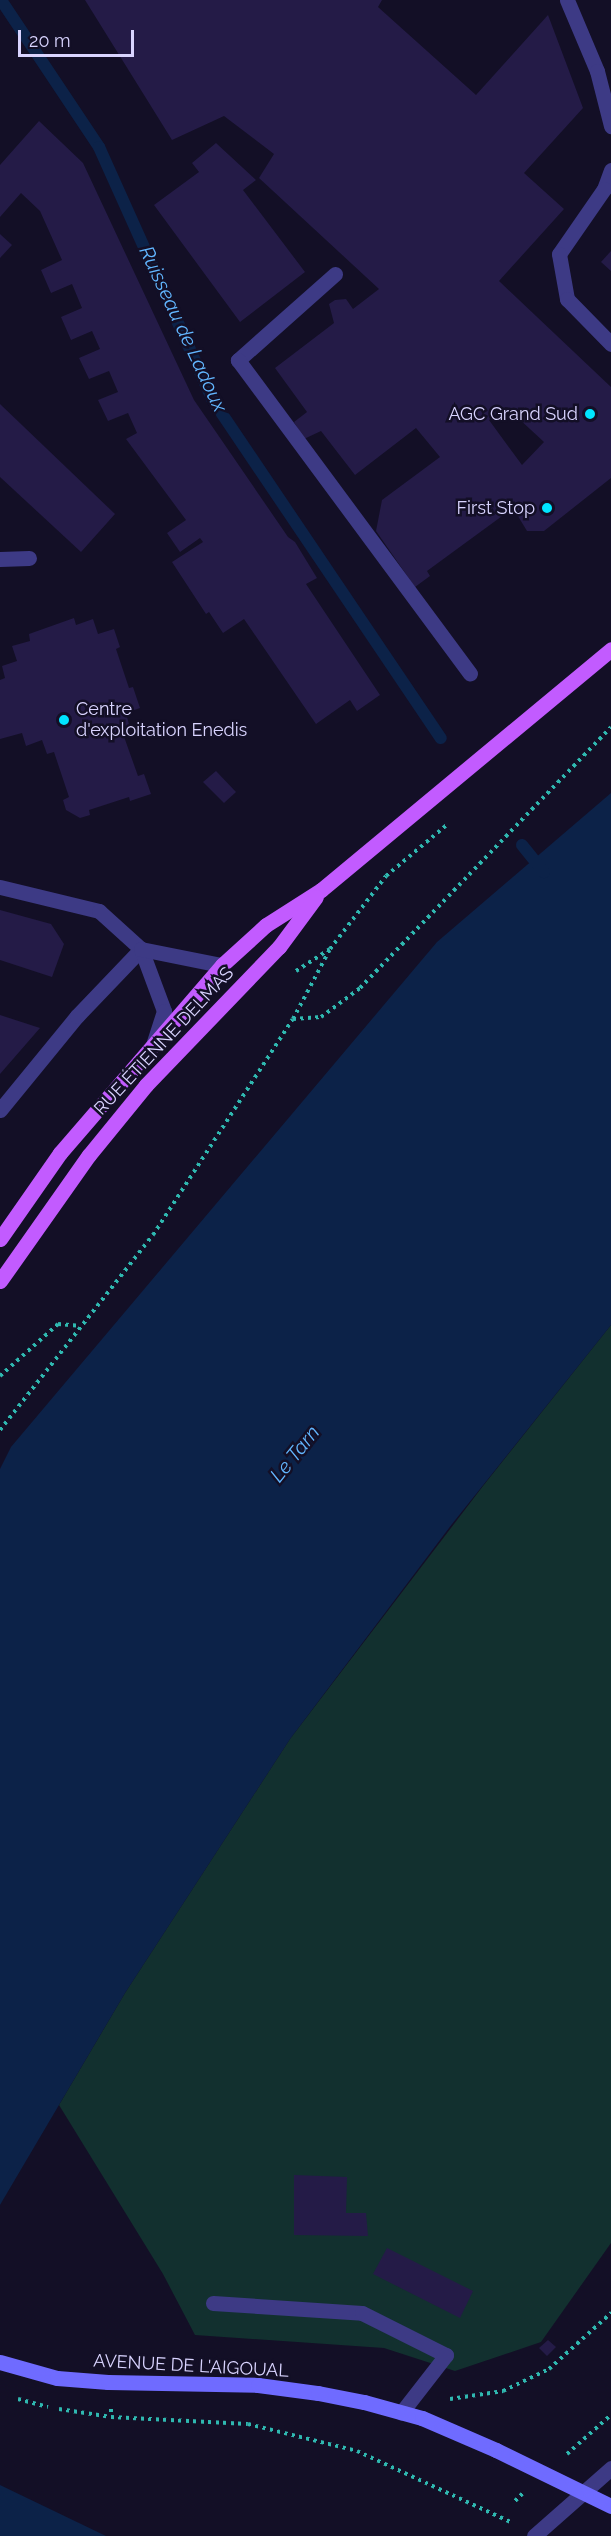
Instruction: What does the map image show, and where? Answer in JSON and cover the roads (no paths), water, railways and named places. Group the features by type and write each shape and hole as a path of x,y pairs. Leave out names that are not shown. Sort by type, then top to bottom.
{"main road":[{"name":"RUE ÉTIENNE DELMAS","path":"0,1239 60,1152 153,1047 221,965 266,925 321,890 611,649"},
{"name":"RUE ÉTIENNE DELMAS","path":"0,1281 89,1155 146,1085 279,947 321,890"},
{"name":"AVENUE DE L'AIGOUAL","path":"0,2362 57,2378 108,2382 258,2385 341,2397 422,2418 496,2450 611,2506"}],"street":[{"path":"567,0 597,71 611,126"},
{"path":"611,170 604,189 559,254 567,299 611,344"},
{"path":"335,274 238,360 470,673"},
{"path":"0,559 29,558"},
{"path":"0,887 99,910 141,949 164,1011 153,1047"},
{"path":"141,949 221,965"},
{"path":"0,1110 77,1016 141,949"},
{"path":"213,2303 362,2313 446,2355 401,2413"},
{"path":"536,2535 611,2468"}],"water":[{"name":"Le Tarn","path":"611,793 611,1325 452,1524 290,1739 125,1993 0,2205 0,1469 11,1447 437,942"},
{"path":"0,2485 106,2536 0,2536"}],"waterway":[{"name":"Ruisseau de Ladoux","path":"1,0 99,147 212,399 441,738"},
{"path":"522,845 544,872"}],"place":[{"name":"AGC Grand Sud","path":"590,414"},
{"name":"First Stop","path":"547,508"},
{"name":"Centre d'exploitation Enedis","path":"64,720"}]}
